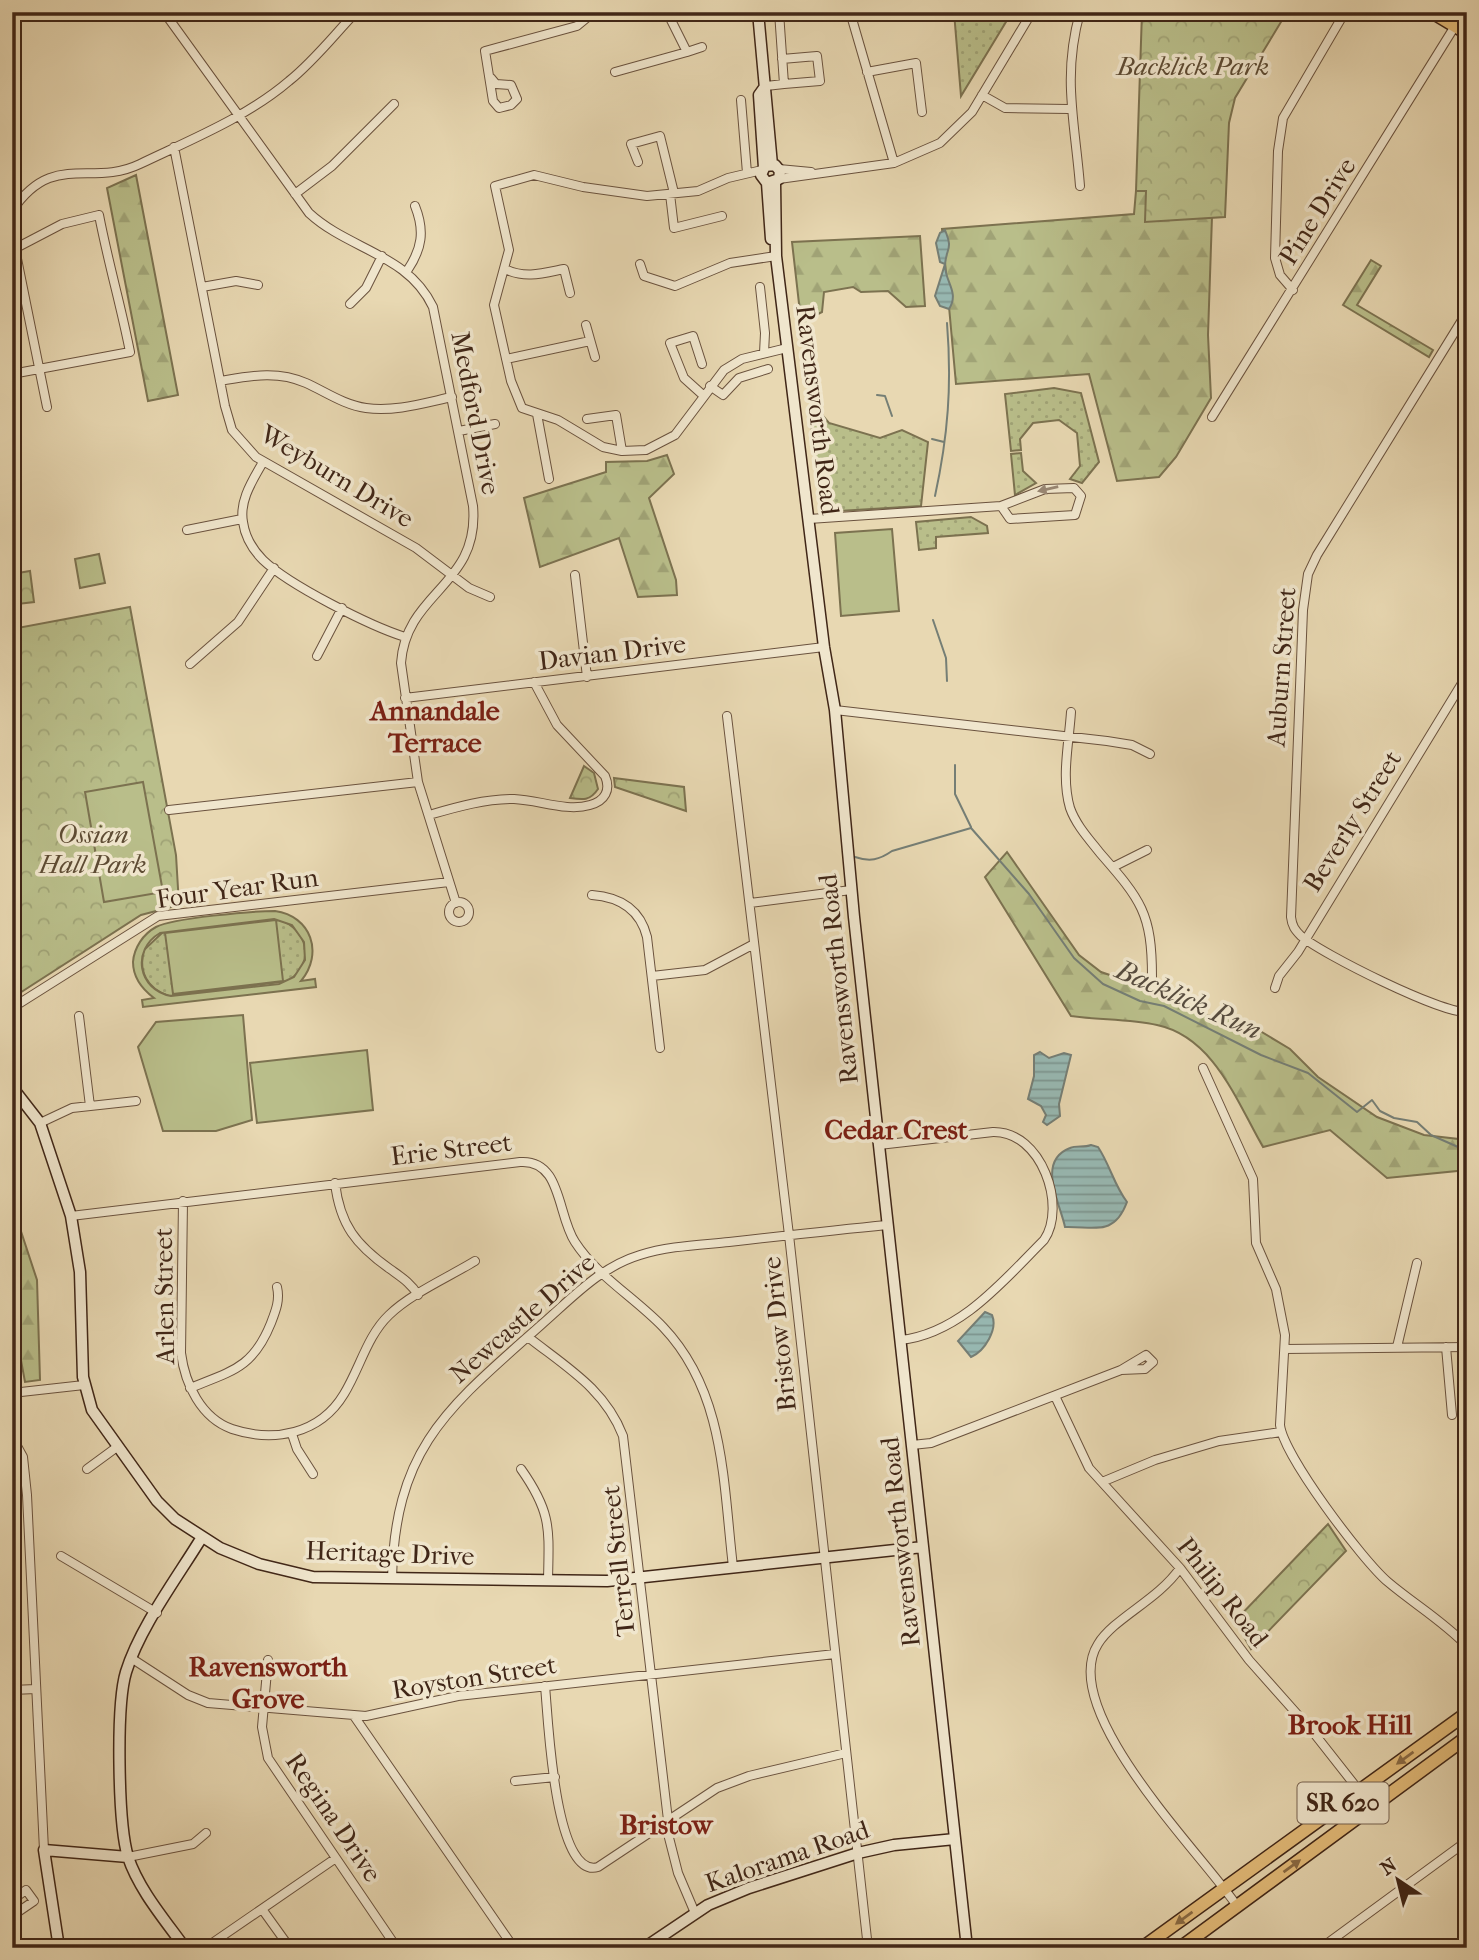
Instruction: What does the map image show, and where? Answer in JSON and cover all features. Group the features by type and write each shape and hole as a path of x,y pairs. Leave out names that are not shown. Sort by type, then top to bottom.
{"main road":[{"path":"1432,12 1461,30"},
{"name":"SR 620","path":"1142,1948 1465,1719"},
{"name":"SR 620","path":"1180,1948 1467,1737"}],"street":[{"name":"Medford Drive","path":"164,12 309,213 328,229 407,271 433,307 474,518 468,553 455,575 420,610 405,637 401,663 418,782 456,903"},
{"path":"12,211 26,193 52,176 128,169 236,115 288,83 356,12"},
{"path":"491,78 485,51 578,26 594,12"},
{"path":"667,12 687,52"},
{"name":"Ravensworth Road","path":"758,12 766,86 770,233 776,256 824,647 835,710 887,1224 967,1948"},
{"path":"779,12 783,84"},
{"path":"850,12 894,163"},
{"path":"788,348 733,363 710,386 684,426 663,443 646,450 622,451 603,447 558,420 522,408 514,392 494,305 509,250 495,186 534,175 611,192 647,196 698,191 747,173 770,175 894,163 940,143 966,119 1032,12"},
{"path":"1080,12 1071,39 1069,108 1080,186"},
{"path":"1293,290 1280,275 1275,258 1280,128 1289,103 1345,12"},
{"name":"Pine Drive","path":"1212,417 1461,30"},
{"path":"615,72 702,47"},
{"path":"766,86 820,82 817,56 782,60"},
{"path":"867,72 916,63 922,112"},
{"path":"982,95 1005,108 1069,108"},
{"path":"741,100 747,173"},
{"path":"295,194 332,166 394,104"},
{"path":"638,162 631,144 660,136 672,194 674,228 722,216"},
{"name":"Weyburn Drive","path":"174,147 232,430 244,447 263,462 337,501 455,575 469,588 490,597"},
{"path":"407,271 416,258 422,240 415,206"},
{"path":"12,374 130,352 120,303 114,291 99,215 62,224 16,248"},
{"path":"12,234 47,407"},
{"path":"350,304 366,288 382,256"},
{"path":"640,264 645,276 675,286 730,263 776,256"},
{"path":"505,269 516,274 539,274 564,269 570,293"},
{"path":"202,287 236,281 258,285"},
{"path":"760,287 765,333 764,353"},
{"name":"Auburn Street","path":"1305,938 1294,928 1291,918 1303,610 1308,575 1317,555 1467,312"},
{"path":"586,325 595,357"},
{"path":"702,364 693,336 670,343 684,378 704,396"},
{"path":"506,359 590,341"},
{"path":"710,386 723,395 738,378 768,369"},
{"path":"220,381 261,374 288,377 350,404 369,408 394,408 452,397"},
{"path":"537,414 549,480"},
{"path":"587,419 616,415 622,451"},
{"path":"459,431 495,424"},
{"path":"263,462 247,493 242,519 254,550 274,568 374,627 405,637"},
{"path":"809,519 1001,506 1054,487 1074,488 1081,496 1075,515 1010,519 1001,506"},
{"path":"187,530 242,519"},
{"path":"190,664 245,614 274,568"},
{"path":"575,575 587,677"},
{"path":"317,656 342,608"},
{"name":"Davian Drive","path":"405,698 824,647"},
{"name":"Beverly Street","path":"1275,988 1279,976 1467,675"},
{"path":"429,815 485,801 517,799 580,807 597,803 605,796 608,785 605,776 557,725 534,682"},
{"path":"835,710 1132,745 1150,754"},
{"path":"1071,712 1065,775 1071,810 1084,833 1135,894 1147,918 1152,944 1152,977"},
{"name":"Bristow Drive","path":"727,716 789,1235 868,1948"},
{"path":"169,810 418,782"},
{"path":"1113,867 1147,850"},
{"name":"Four Year Run","path":"12,1008 141,925 165,914 449,882"},
{"path":"750,903 852,890"},
{"path":"592,895 614,898 636,914 648,937 660,1048"},
{"path":"1305,938 1443,1009 1467,1012"},
{"path":"652,976 705,970 754,944"},
{"path":"79,1016 90,1106"},
{"path":"1203,1068 1253,1179 1253,1230 1258,1251 1279,1301 1285,1349 1281,1432 1297,1464 1370,1564 1467,1646"},
{"name":"Heritage Drive","path":"12,1087 40,1123 71,1216 80,1272 84,1385 92,1410 156,1501 202,1537 240,1557 313,1577 548,1580 640,1578 923,1547"},
{"path":"40,1123 63,1111 136,1101"},
{"path":"879,1145 993,1132 1009,1133 1026,1142 1038,1156 1052,1212 1051,1226 1044,1240 972,1308 944,1327 922,1336 900,1340"},
{"name":"Erie Street","path":"71,1216 520,1162 536,1163 552,1178 563,1218 573,1240 602,1273 673,1338 701,1381 717,1434 733,1567"},
{"path":"335,1184 339,1211 349,1233 365,1251 407,1281 418,1295"},
{"name":"Arlen Street","path":"184,1201 181,1353 190,1388 208,1412 227,1427 260,1436 292,1434 311,1426 335,1407 382,1322 418,1295 475,1261"},
{"name":"Newcastle Drive","path":"392,1579 398,1507 419,1453 452,1406 602,1273 624,1261 653,1251 887,1224"},
{"path":"1397,1347 1417,1263"},
{"path":"190,1388 238,1368 253,1358 264,1341 278,1306 277,1287"},
{"name":"Terrell Street","path":"528,1337 591,1384 619,1425 628,1458 666,1821 678,1874 695,1913"},
{"path":"1446,1347 1452,1415"},
{"path":"1285,1349 1467,1347"},
{"path":"912,1445 931,1443 1121,1370"},
{"path":"12,1393 84,1385"},
{"name":"Philip Road","path":"1055,1396 1084,1460 1180,1568 1249,1660 1372,1807"},
{"path":"1102,1482 1155,1460 1219,1441 1281,1432"},
{"path":"292,1434 297,1449 313,1474"},
{"path":"12,1437 20,1450 24,1465 44,1850 59,1948"},
{"path":"87,1469 117,1447"},
{"path":"522,1469 540,1496 547,1515 548,1580"},
{"path":"184,1948 141,1884 128,1857 123,1830 120,1714 122,1685 131,1658 202,1537"},
{"path":"61,1556 157,1613"},
{"path":"1180,1568 1156,1595 1102,1638 1092,1659 1093,1683 1109,1730 1143,1790 1237,1906"},
{"name":"Royston Street","path":"131,1658 199,1700 263,1709 354,1716 379,1714 427,1700 835,1654"},
{"name":"Regina Drive","path":"268,1660 262,1739 268,1758 397,1948"},
{"path":"545,1686 563,1827 573,1852 585,1867 598,1867 701,1797 737,1779 846,1753"},
{"path":"12,1690 36,1689"},
{"path":"354,1716 514,1948"},
{"path":"515,1781 555,1777"},
{"path":"44,1850 128,1857 193,1844 206,1833"},
{"name":"Kalorama Road","path":"645,1948 695,1913 749,1888 858,1853 894,1845 956,1839"},
{"path":"1321,1948 1467,1841"},
{"path":"205,1948 335,1858"},
{"path":"12,1900 26,1890 34,1901 12,1916"},
{"path":"262,1909 290,1948"}],"green space":[{"path":"954,12 1012,12 961,96"},
{"name":"Backlick Park","path":"1142,12 1287,12 1235,98 1229,123 1225,217 1145,222 1146,191 1136,191"},
{"path":"136,175 178,395 148,401 107,188"},
{"path":"1213,187 1208,335 1211,398 1176,457 1159,477 1117,481 1089,374 956,384 942,229 1134,214 1136,191"},
{"path":"920,236 925,306 906,307 888,291 861,292 853,287 824,292 822,312 812,317 802,330 792,242"},
{"path":"1371,260 1381,266 1357,305 1433,350 1429,357 1343,305"},
{"path":"1054,388 1081,393 1099,462 1082,483 1070,479 1080,466 1077,433 1059,420 1033,423 1020,439 1021,450 1011,451 1005,394"},
{"path":"809,410 818,410 829,423 880,438 902,430 928,442 921,506 822,512"},
{"path":"1021,453 1023,471 1036,483 1015,495 1011,454"},
{"path":"667,455 674,474 649,498 676,580 677,595 638,597 619,538 540,567 524,498 606,472 606,462 647,461"},
{"path":"971,517 987,526 988,533 936,537 936,548 919,550 916,522"},
{"path":"892,529 899,611 841,616 835,533"},
{"path":"99,554 105,583 80,588 75,559"},
{"path":"30,571 34,602 17,604 18,610 12,610 12,574"},
{"name":"Ossian Hall Park","path":"130,607 176,855 179,905 141,915 12,998 12,629"},
{"path":"584,766 594,773 598,789 586,799 570,798"},
{"path":"614,778 684,787 686,811 615,787"},
{"path":"143,782 163,892 104,902 85,792"},
{"path":"1007,852 1079,955 1101,972 1163,993 1205,1015 1245,1022 1290,1049 1318,1077 1377,1117 1424,1135 1467,1140 1467,1170 1387,1178 1330,1130 1263,1147 1222,1074 1194,1043 1177,1032 1157,1025 1071,1016 985,877"},
{"path":"275,911 297,920 310,937 312,959 301,981 315,979 316,987 143,1007 142,1000 154,998 139,983 133,962 140,942 151,930 179,921","holes":["274,919 292,925 304,942 305,960 294,977 279,984 171,996 151,986 142,969 145,949 160,933"]},
{"path":"278,919 296,930 305,947 302,965 297,974 288,981 169,996 155,989 143,972 144,950 163,932"},
{"path":"276,920 283,981 173,994 165,933"},
{"path":"243,1015 252,1120 216,1131 163,1131 138,1047 156,1022"},
{"path":"367,1050 373,1110 257,1123 250,1063"},
{"path":"12,1204 37,1280 40,1380 25,1382 12,1312"},
{"path":"1328,1524 1346,1551 1251,1649 1235,1621"}],"water":[{"path":"945,230 949,245 945,264 940,262 936,243 940,233"},
{"path":"945,264 953,297 949,309 940,306 935,296"},
{"path":"1040,1052 1049,1058 1064,1053 1071,1055 1059,1104 1060,1116 1047,1125 1043,1122 1046,1115 1041,1106 1028,1099 1034,1076 1034,1055"},
{"path":"1091,1145 1098,1147 1127,1202 1116,1221 1109,1225 1094,1228 1065,1227 1055,1195 1052,1172 1054,1162 1070,1148"},
{"path":"985,1312 992,1315 992,1333 981,1350 971,1357 958,1341"}],"waterway":[{"path":"935,496 948,410 947,323"},
{"path":"877,395 885,396 892,416"},
{"path":"932,439 944,442"},
{"path":"933,620 946,658 947,681"},
{"path":"955,765 955,794 971,827"},
{"name":"Backlick Run","path":"855,857 874,859 892,851 971,828 1029,894 1074,958 1103,984 1140,1001 1164,1006 1261,1055 1308,1073 1357,1112 1372,1100 1380,1111 1394,1118 1417,1122 1431,1135 1467,1151"}],"district":[{"name":"Annandale Terrace","path":"435,726"},
{"name":"Cedar Crest","path":"896,1129"},
{"name":"Ravensworth Grove","path":"268,1682"},
{"name":"Brook Hill","path":"1350,1724"},
{"name":"Bristow","path":"666,1824"}]}
